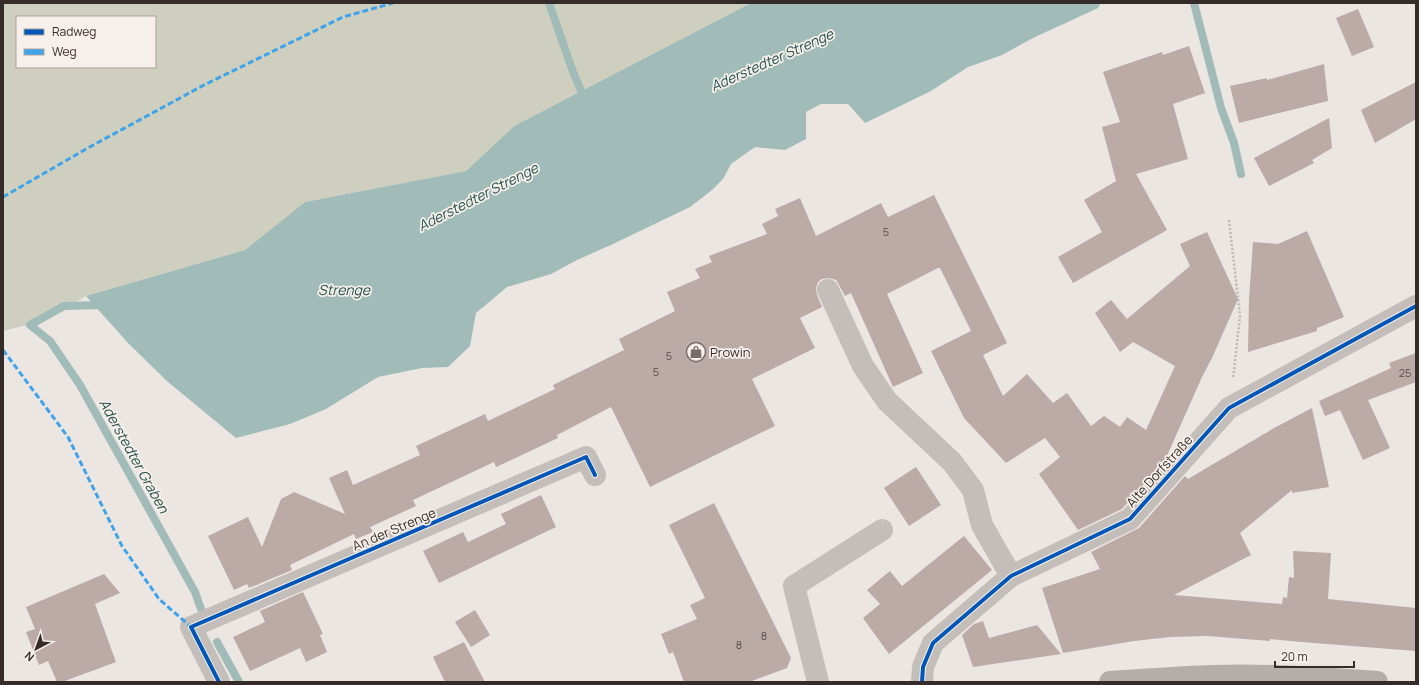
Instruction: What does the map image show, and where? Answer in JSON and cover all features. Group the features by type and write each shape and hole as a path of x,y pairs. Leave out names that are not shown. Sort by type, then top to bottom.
{"main road":[{"path":"1110,682 1213,676 1377,682"}],"street":[{"path":"828,290 862,366 887,401 952,462 973,490 982,524 1011,576"},
{"name":"Alte Dorfstraße","path":"922,682 923,667 933,643 1011,576 1130,519 1229,408 1416,306"},
{"name":"An der Strenge","path":"219,682 192,627 586,457 595,474"},
{"path":"818,682 794,586 882,530"}],"path":[{"path":"1229,408 1240,316 1230,220"}],"green space":[{"path":"3,3 751,3 514,126 466,171 305,202 245,250 86,296 43,321 3,331"}],"water":[{"name":"Strenge","path":"751,3 1101,3 1098,8 1033,38 1002,55 968,67 931,91 865,123 848,104 821,104 806,112 806,139 785,150 755,147 731,164 723,179 712,190 690,207 577,260 551,274 507,287 476,313 470,346 448,367 422,368 378,377 326,409 290,424 236,438 168,382 128,343 86,296 245,250 305,202 466,171 514,126"}],"building":[{"path":"1358,9 1374,47 1352,56 1336,18"},
{"path":"1189,46 1205,93 1173,104 1188,159 1136,174 1167,230 1073,283 1058,257 1102,232 1084,200 1116,181 1102,127 1120,122 1103,72 1162,52 1163,55"},
{"path":"1324,64 1328,101 1239,123 1230,86 1267,78 1267,80"},
{"path":"1416,82 1416,119 1375,143 1361,110"},
{"path":"1329,118 1332,148 1312,160 1314,163 1269,186 1254,158"},
{"path":"934,195 1007,343 983,355 1003,396 1027,374 1053,403 1067,393 1091,426 1104,416 1120,427 1127,417 1146,430 1175,366 1133,342 1120,352 1095,313 1111,300 1127,319 1190,266 1180,244 1207,232 1238,299 1167,458 1122,509 1078,530 1039,474 1060,457 1045,438 1006,463 964,418 931,351 971,331 940,268 938,268 887,294 923,373 893,387 851,293 845,296 836,280 829,278 822,279 818,282 816,288 822,307 800,318 815,348 752,379 775,426 650,487 611,407 557,435 558,438 496,467 494,462 413,500 416,506 370,527 373,532 356,539 354,534 290,565 292,570 249,588 247,584 234,590 208,536 248,517 262,547 281,499 294,492 345,514 329,478 347,470 353,485 420,455 416,446 485,414 488,421 555,389 553,385 624,350 619,339 675,311 667,292 700,278 695,269 712,262 709,256 767,234 762,224 778,216 775,209 800,198 816,236 881,203 888,217"},
{"path":"1307,231 1344,317 1317,328 1317,331 1248,352 1249,299 1253,242 1278,244"},
{"path":"1416,353 1416,382 1368,400 1390,448 1363,460 1340,410 1325,416 1319,401 1391,368 1389,363"},
{"path":"1312,408 1329,487 1292,493 1292,490 1240,533 1251,555 1174,595 1282,604 1283,597 1287,598 1289,577 1294,578 1293,551 1331,553 1328,599 1416,608 1416,651 1270,639 1270,641 1207,636 1171,637 1134,641 1063,653 1042,588 1100,569 1091,552 1139,528 1185,476 1188,479 1274,428"},
{"path":"916,467 941,505 909,526 884,488"},
{"path":"541,495 556,527 439,583 423,551 463,532 468,542 506,524 501,514"},
{"path":"714,503 791,658 787,668 749,682 684,682 673,652 669,654 661,634 697,619 690,605 705,598 669,525"},
{"path":"964,536 992,570 889,654 863,618 880,604 867,590 890,571 902,586"},
{"path":"104,574 120,593 95,604 116,662 62,682 57,682 48,661 39,665 26,632 35,629 26,607"},
{"path":"303,592 323,634 320,635 327,652 306,662 300,648 250,671 233,637 265,622 260,611"},
{"path":"475,610 490,635 471,647 455,622"},
{"path":"983,621 989,638 1037,625 1061,654 973,667 962,635 974,624"},
{"path":"464,642 485,682 445,682 433,657"}],"waterway":[{"path":"549,3 573,72 585,100"},
{"path":"1194,3 1221,108 1234,143 1241,174"},
{"name":"Aderstedter Graben","path":"104,305 64,306 30,325 50,341 80,385 195,592 201,609"},
{"name":"Aderstedter Graben","path":"217,642 239,682"}],"marked path":[{"path":"3,197 86,149 204,85 343,17 393,3"},
{"path":"3,350 68,437 122,546 159,599 191,627"}],"cycle path":[{"path":"922,682 923,667 933,643 1011,576 1130,519 1229,408 1416,306"},
{"path":"219,682 191,627 586,457 595,475"}],"place":[{"name":"Prowin","path":"696,352"}],"water label":[{"name":"Aderstedter Strenge","path":"772,60"},
{"name":"Aderstedter Strenge","path":"478,197"}]}
